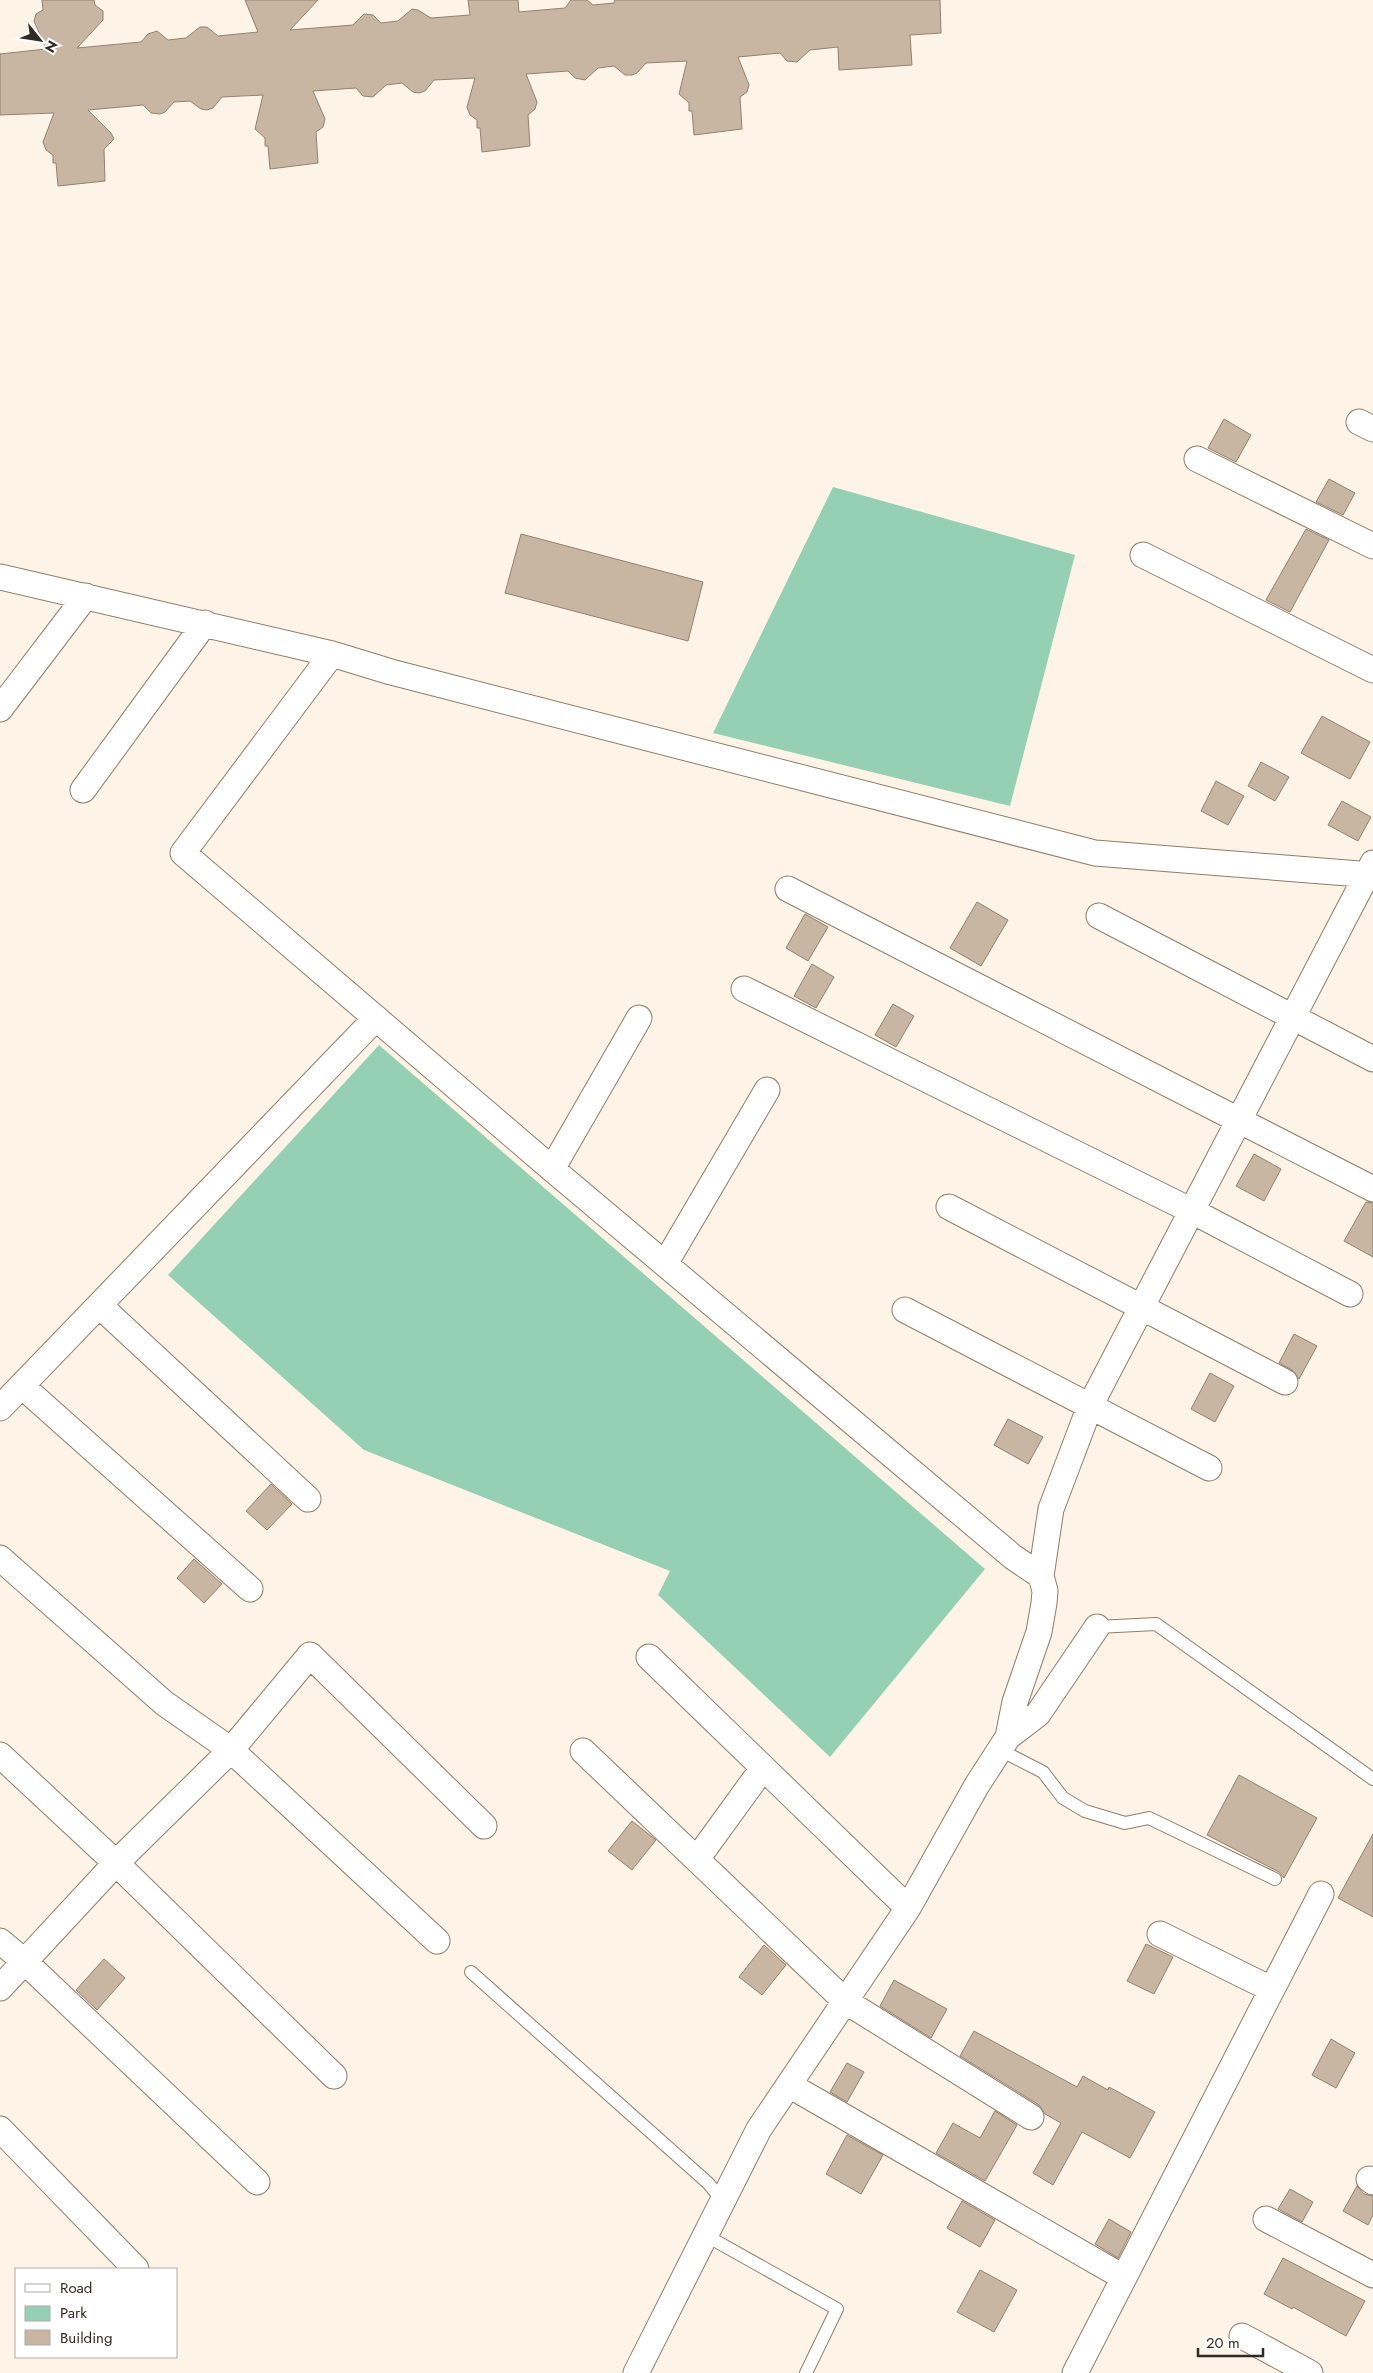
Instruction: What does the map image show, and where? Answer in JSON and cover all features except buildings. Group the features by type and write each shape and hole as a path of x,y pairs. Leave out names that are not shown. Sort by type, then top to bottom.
{"street":[{"path":"1197,459 1373,546"},
{"path":"1143,556 1373,670"},
{"path":"0,577 205,623 332,654 391,672 1095,853 1369,880 1293,1017 1090,1406 1051,1509 1041,1576 1045,1591 1039,1632 1015,1702 1004,1744"},
{"path":"0,709 86,596"},
{"path":"83,790 205,623"},
{"path":"332,654 183,853 552,1169 1013,1558 1041,1576"},
{"path":"788,889 1240,1119 1373,1189"},
{"path":"1099,916 1373,1059"},
{"path":"744,989 1192,1211 1350,1294"},
{"path":"0,1408 376,1018"},
{"path":"552,1169 639,1018"},
{"path":"665,1264 767,1090"},
{"path":"949,1207 1285,1382"},
{"path":"100,1306 308,1499"},
{"path":"905,1310 1209,1468"},
{"path":"22,1386 250,1589"},
{"path":"0,1558 164,1703 231,1750 437,1941"},
{"path":"636,2373 759,2129 908,1908 977,1786 1004,1744 1038,1714 1096,1627"},
{"path":"0,1988 116,1863 231,1750 310,1654 484,1826"},
{"path":"648,1657 908,1908"},
{"path":"584,1751 845,2001 1031,2117"},
{"path":"0,1756 116,1863 334,2076"},
{"path":"697,1859 763,1768"},
{"path":"1077,2372 1123,2277 1321,1894"},
{"path":"1160,1934 1271,1989"},
{"path":"0,1941 24,1961 257,2182"},
{"path":"789,2085 1123,2277"},
{"path":"0,2129 135,2268"},
{"path":"1266,2219 1373,2275"},
{"path":"1242,2336 1310,2373"}],"lane":[{"path":"1096,1627 1156,1624 1373,1778"},
{"path":"1004,1744 1043,1772 1063,1798 1085,1811 1125,1823 1149,1818 1275,1879"},
{"path":"471,1972 708,2184 723,2201"},
{"path":"705,2235 837,2309 806,2373"}],"green space":[{"path":"833,487 1075,555 1010,806 713,733"},
{"path":"379,1045 985,1569 830,1757 658,1595 670,1571 364,1450 168,1275"}]}
